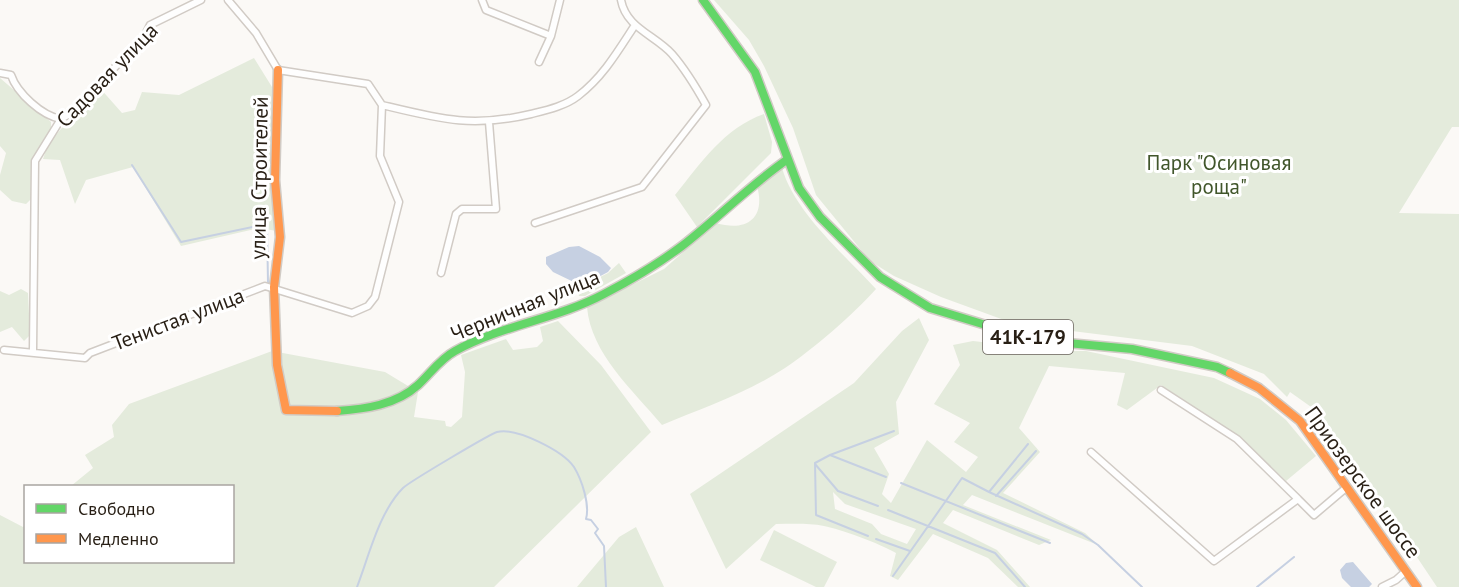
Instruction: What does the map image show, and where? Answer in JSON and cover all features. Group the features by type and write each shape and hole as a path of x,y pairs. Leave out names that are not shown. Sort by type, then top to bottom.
{"main road":[{"name":"Приозерское шоссе","path":"703,0 755,72 799,188 820,217 860,258 898,290 930,308 1035,340 1132,349 1217,367 1259,388 1300,421 1417,587"},
{"name":"улица Строителей","path":"278,70 275,180 280,237 274,287 278,365 286,410"},
{"name":"Черничная улица","path":"286,410 316,411 375,407 395,400 413,388 451,353 586,302 648,269 687,243 746,188 788,159"}],"street":[{"name":"Садовая улица","path":"33,351 35,161 61,119 70,114 141,40 150,25 201,0"},
{"path":"228,0 256,33 278,70 368,84 382,105 380,156 399,202 375,297 368,306 352,313 274,287"},
{"path":"482,0 486,10 551,36"},
{"path":"539,62 551,36 560,0"},
{"path":"535,223 642,187 706,105 670,52 635,25 622,7 621,0"},
{"path":"382,105 439,119 489,122 545,111 576,98 606,70 635,25"},
{"path":"0,73 11,75 18,90 26,98 61,119"},
{"path":"441,273 456,214 462,209 496,209 489,122"},
{"name":"Тенистая улица","path":"33,351 85,358 90,353 255,289 274,287"},
{"path":"4,350 33,351"},
{"path":"1161,390 1237,439 1314,515 1347,487"},
{"path":"1091,452 1214,561 1298,499"},
{"path":"1382,587 1396,580 1406,571"}],"green space":[{"name":"Парк \"Осиновая роща\"","path":"714,0 1459,0 1459,127 1452,127 1399,213 1459,214 1459,587 1437,587 1321,414 1290,392 1287,397 1264,374 1192,346 1015,324 941,297 894,276 870,261 816,195 793,128 764,66 749,40"},
{"path":"254,58 272,87 272,185 277,231 259,228 181,246 133,167 86,180 75,204 60,160 43,159 48,144 67,122 79,117 99,87 122,113 135,110 142,92 179,95"},
{"path":"0,78 51,122 51,129 32,161 32,198 26,204 12,201 0,190 0,175 6,153 0,146"},
{"path":"764,114 772,142 771,153 697,227 675,195 725,137 750,120"},
{"path":"782,168 789,185 809,217 876,289 808,352 785,368 740,393 662,425 605,356 590,324 587,307 664,269 716,223 737,226 751,220 759,207 757,186"},
{"path":"619,263 626,273 585,296 579,296 578,293 582,286 608,273"},
{"path":"21,289 28,293 30,335 24,341 12,327 0,332 0,291 9,295"},
{"path":"919,318 929,340 896,402 899,434 874,448 889,474 882,494 891,503 927,440 966,472 978,457 954,442 970,423 934,404 960,365 953,345 973,341 1058,351 1086,351 1214,378 1260,399 1286,420 1316,456 1286,481 1238,436 1161,385 1127,410 1117,405 1125,373 1049,366 1019,428 1040,452 1003,493 1085,533 1098,545 972,495 963,505 1051,540 1039,545 953,510 943,523 997,550 1030,587 1018,587 988,558 933,534 898,580 890,576 896,553 840,530 806,524 776,524 726,569 690,494 854,383 902,331","holes":["833,492 845,504 916,529 907,544 881,534 872,524 835,509"]},
{"path":"558,321 601,365 651,432 494,587 0,587 0,515 24,526 24,563 234,563 234,485 72,485 93,468 85,455 114,437 112,425 129,404 272,351 385,372 418,392 414,417 445,421 446,426 451,427 462,417 465,372 461,355 506,339 513,350 537,347 543,341 540,327"},
{"path":"636,527 664,587 577,587 619,537"},
{"path":"774,530 837,562 824,587 816,587 760,560"}],"water":[{"path":"579,246 600,257 611,268 608,272 582,286 553,272 546,264 546,257 569,247"},
{"path":"1353,562 1372,584 1369,587 1351,587 1342,578 1340,570 1346,563"}],"waterway":[{"path":"132,165 181,242 267,224 268,283"},
{"path":"357,587 370,548 387,509 403,488 480,441 497,432 505,431 527,437 550,448 574,467 584,493 587,507 586,519 591,520 598,529 595,533 604,546 606,587"},
{"path":"868,536 816,515 815,463 894,431"},
{"path":"893,576 962,478 989,492 1028,444"},
{"path":"996,496 1036,451"},
{"path":"830,455 886,477"},
{"path":"815,464 838,491 878,506"},
{"path":"901,483 1050,543"},
{"path":"989,492 1082,534 1098,545 1142,587"},
{"path":"888,510 995,553 1025,587"},
{"path":"876,539 910,551"},
{"path":"1257,587 1294,557"}],"traffic: fast":[{"path":"703,0 755,72 799,188 820,217 880,277 930,308 1035,340 1132,349 1217,367 1230,373"},
{"path":"337,411 369,407 400,397 418,385 440,362 455,351 492,335 586,303 624,283 682,246 788,159"}],"traffic: slow":[{"path":"278,70 275,180 280,237 274,287 277,365 286,410 337,411"},
{"path":"1230,373 1259,388 1300,421 1417,587"}]}
